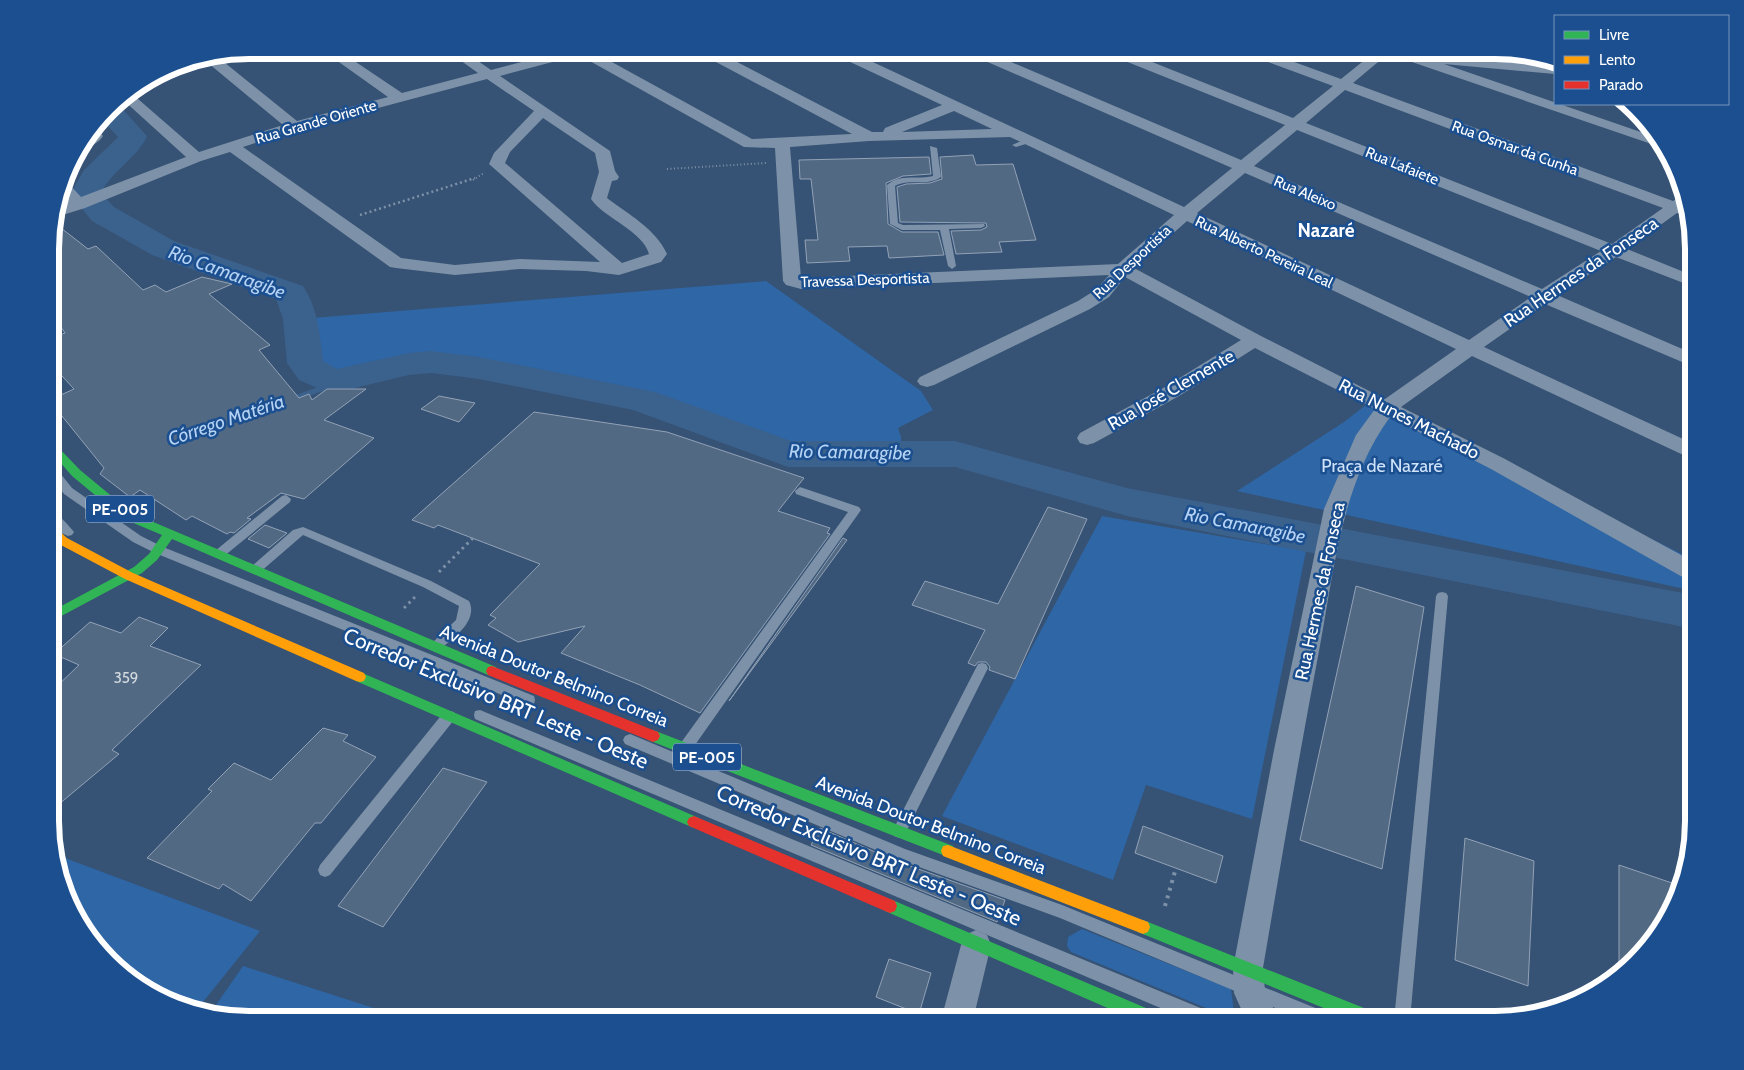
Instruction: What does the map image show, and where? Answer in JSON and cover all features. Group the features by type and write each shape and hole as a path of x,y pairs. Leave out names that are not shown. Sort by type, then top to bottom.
{"main road":[{"name":"Avenida Doutor Belmino Correia","path":"59,455 76,473 128,516 544,693 1158,933 1249,978 1347,1011"},
{"path":"59,612 134,573 159,550 170,533"},
{"path":"59,538 449,716 1133,1011"}],"street":[{"path":"342,59 399,98"},
{"path":"233,146 396,263 455,270 520,264 586,266 619,270 655,258 658,250 640,232 599,199 609,174 602,151 466,59"},
{"name":"Rua Grande Oriente","path":"62,210 196,158 294,126 547,59"},
{"path":"597,59 749,144 872,137 1017,140"},
{"path":"721,59 872,137 953,106"},
{"name":"Rua Alberto Pereira Leal","path":"855,59 953,106 1017,140 1185,215 1685,450"},
{"name":"Rua Aleixo","path":"993,59 1685,357"},
{"name":"Rua Lafaiete","path":"1133,59 1685,279"},
{"path":"1274,59 1342,84"},
{"name":"Rua Desportista","path":"927,381 1084,305 1103,293 1123,269 1185,215 1372,59"},
{"path":"1416,59 1651,141"},
{"path":"1425,59 1554,70"},
{"path":"215,61 294,126"},
{"name":"Rua Osmar da Cunha","path":"1342,84 1680,205"},
{"path":"132,99 196,158"},
{"path":"542,111 505,149 500,156 498,164 619,270"},
{"name":"Travessa Desportista","path":"782,143 791,278 793,283 1123,269"},
{"path":"69,189 90,201"},
{"name":"Rua Hermes da Fonseca","path":"1249,978 1324,558 1335,509 1366,435 1387,407 1544,296 1681,207"},
{"name":"Rua Nunes Machado","path":"1123,269 1254,340 1498,464 1685,568"},
{"name":"Rua José Clemente","path":"1087,438 1150,406 1205,373 1254,340"},
{"path":"959,1011 976,945"},
{"path":"1249,978 1260,1011"}],"lane":[{"path":"933,148 937,177 930,180 897,181 891,185 894,224 902,228 981,226"},
{"path":"944,227 952,266"},
{"name":"Corredor Exclusivo BRT Leste - Oeste","path":"59,480 68,491 137,539 159,550 619,736 902,854 1249,978 1308,1011"},
{"path":"685,748 855,510 800,491"},
{"path":"219,554 286,499"},
{"name":"Corredor Exclusivo BRT Leste - Oeste","path":"59,524 63,529 134,573 1187,1011"},
{"path":"255,570 297,533 303,531 427,584 465,604 466,611 461,623 434,646"},
{"path":"1403,1011 1442,596"},
{"path":"899,832 982,668"},
{"path":"325,870 449,716"}],"path":[{"path":"667,169 768,162 769,160 749,144"},
{"path":"338,222 471,182 498,164"},
{"path":"1158,933 1176,868"}],"green space":[{"path":"766,281 921,391 933,410 898,428 901,437 901,454 788,454 642,400 479,368 431,362 381,370 337,383 314,371 305,359 300,319"},
{"name":"Praça de Nazaré","path":"1371,401 1685,556 1685,589 1237,491 1344,422"},
{"path":"1102,516 1306,551 1252,819 1146,785 1113,880 942,816"},
{"path":"62,856 73,861 260,931 201,1005 176,997 154,986 133,972 98,937 84,916 73,894"},
{"path":"1082,929 1231,989 1234,1011 1213,1011 1071,952 1067,946 1068,937"},
{"path":"243,966 383,1011 237,1011 214,1008"}],"building":[{"path":"973,155 976,165 1013,164 1036,240 999,242 1002,252 956,254 951,231 981,230 987,227 986,223 900,222 897,187 906,184 930,183 942,179 940,157"},
{"path":"929,157 931,174 903,176 886,183 888,224 902,232 938,232 944,255 889,258 887,246 848,247 850,261 807,263 805,240 818,240 811,179 800,179 799,160"},
{"path":"60,227 88,249 96,246 143,290 155,285 166,292 202,277 232,284 209,294 270,345 259,350 299,398 309,394 312,400 327,389 366,389 324,420 374,438 304,499 281,493 247,518 251,519 234,533 230,532 227,534 192,516 186,520 140,490 130,497 100,474 104,468 62,416 59,418 59,396 74,389 59,373 59,335 65,333 59,324"},
{"path":"439,396 475,403 459,422 421,409"},
{"path":"534,412 667,432 804,478 778,511 830,528 827,533 830,534 700,713 640,685 561,653 585,626 518,642 488,625 496,618 490,615 540,564 438,525 434,528 412,520"},
{"path":"1048,507 1087,519 1015,679 989,670 990,667 986,662 978,662 975,666 968,663 985,630 912,605 925,581 998,604"},
{"path":"265,525 287,533 269,548 248,539"},
{"path":"843,538 847,540 729,701"},
{"path":"1356,586 1424,607 1382,869 1300,840"},
{"path":"139,617 168,628 150,646 201,665 112,750 119,754 59,804 59,684 79,665 59,656 59,650 90,622 121,633"},
{"path":"323,728 348,735 343,741 376,757 321,823 315,823 251,901 223,884 219,889 147,858 212,791 208,789 234,763 271,780"},
{"path":"443,768 487,782 383,927 338,906"},
{"path":"1143,826 1223,856 1216,883 1135,853"},
{"path":"820,828 896,861 1005,900 997,922 811,845"},
{"path":"1465,838 1534,861 1528,986 1455,960"},
{"path":"1619,865 1672,883 1672,891 1660,916 1646,937 1619,965"},
{"path":"889,959 931,973 920,1011 911,1011 876,997"}],"waterway":[{"name":"Rio Camaragibe","path":"114,116 133,136 130,143 94,176 85,194 103,214 163,248 291,293 300,319 305,363 312,372 337,383 347,378 409,364 431,362 479,368 642,400 788,454 955,454 1127,502 1685,610"},
{"name":"Córrego Matéria","path":"290,400 337,383"}],"traffic: fast":[{"path":"59,455 76,473 128,516 492,671"},
{"path":"59,612 138,570 153,557 170,533"},
{"path":"360,677 694,822"},
{"path":"653,736 948,851"},
{"path":"890,906 1133,1011"},
{"path":"1143,927 1351,1011"}],"traffic: slow":[{"path":"59,537 129,576 360,677"},
{"path":"948,851 1143,927"}],"traffic: jam":[{"path":"492,671 653,736"},
{"path":"694,822 890,906"}],"district":[{"name":"Nazaré","path":"1326,230"}]}
